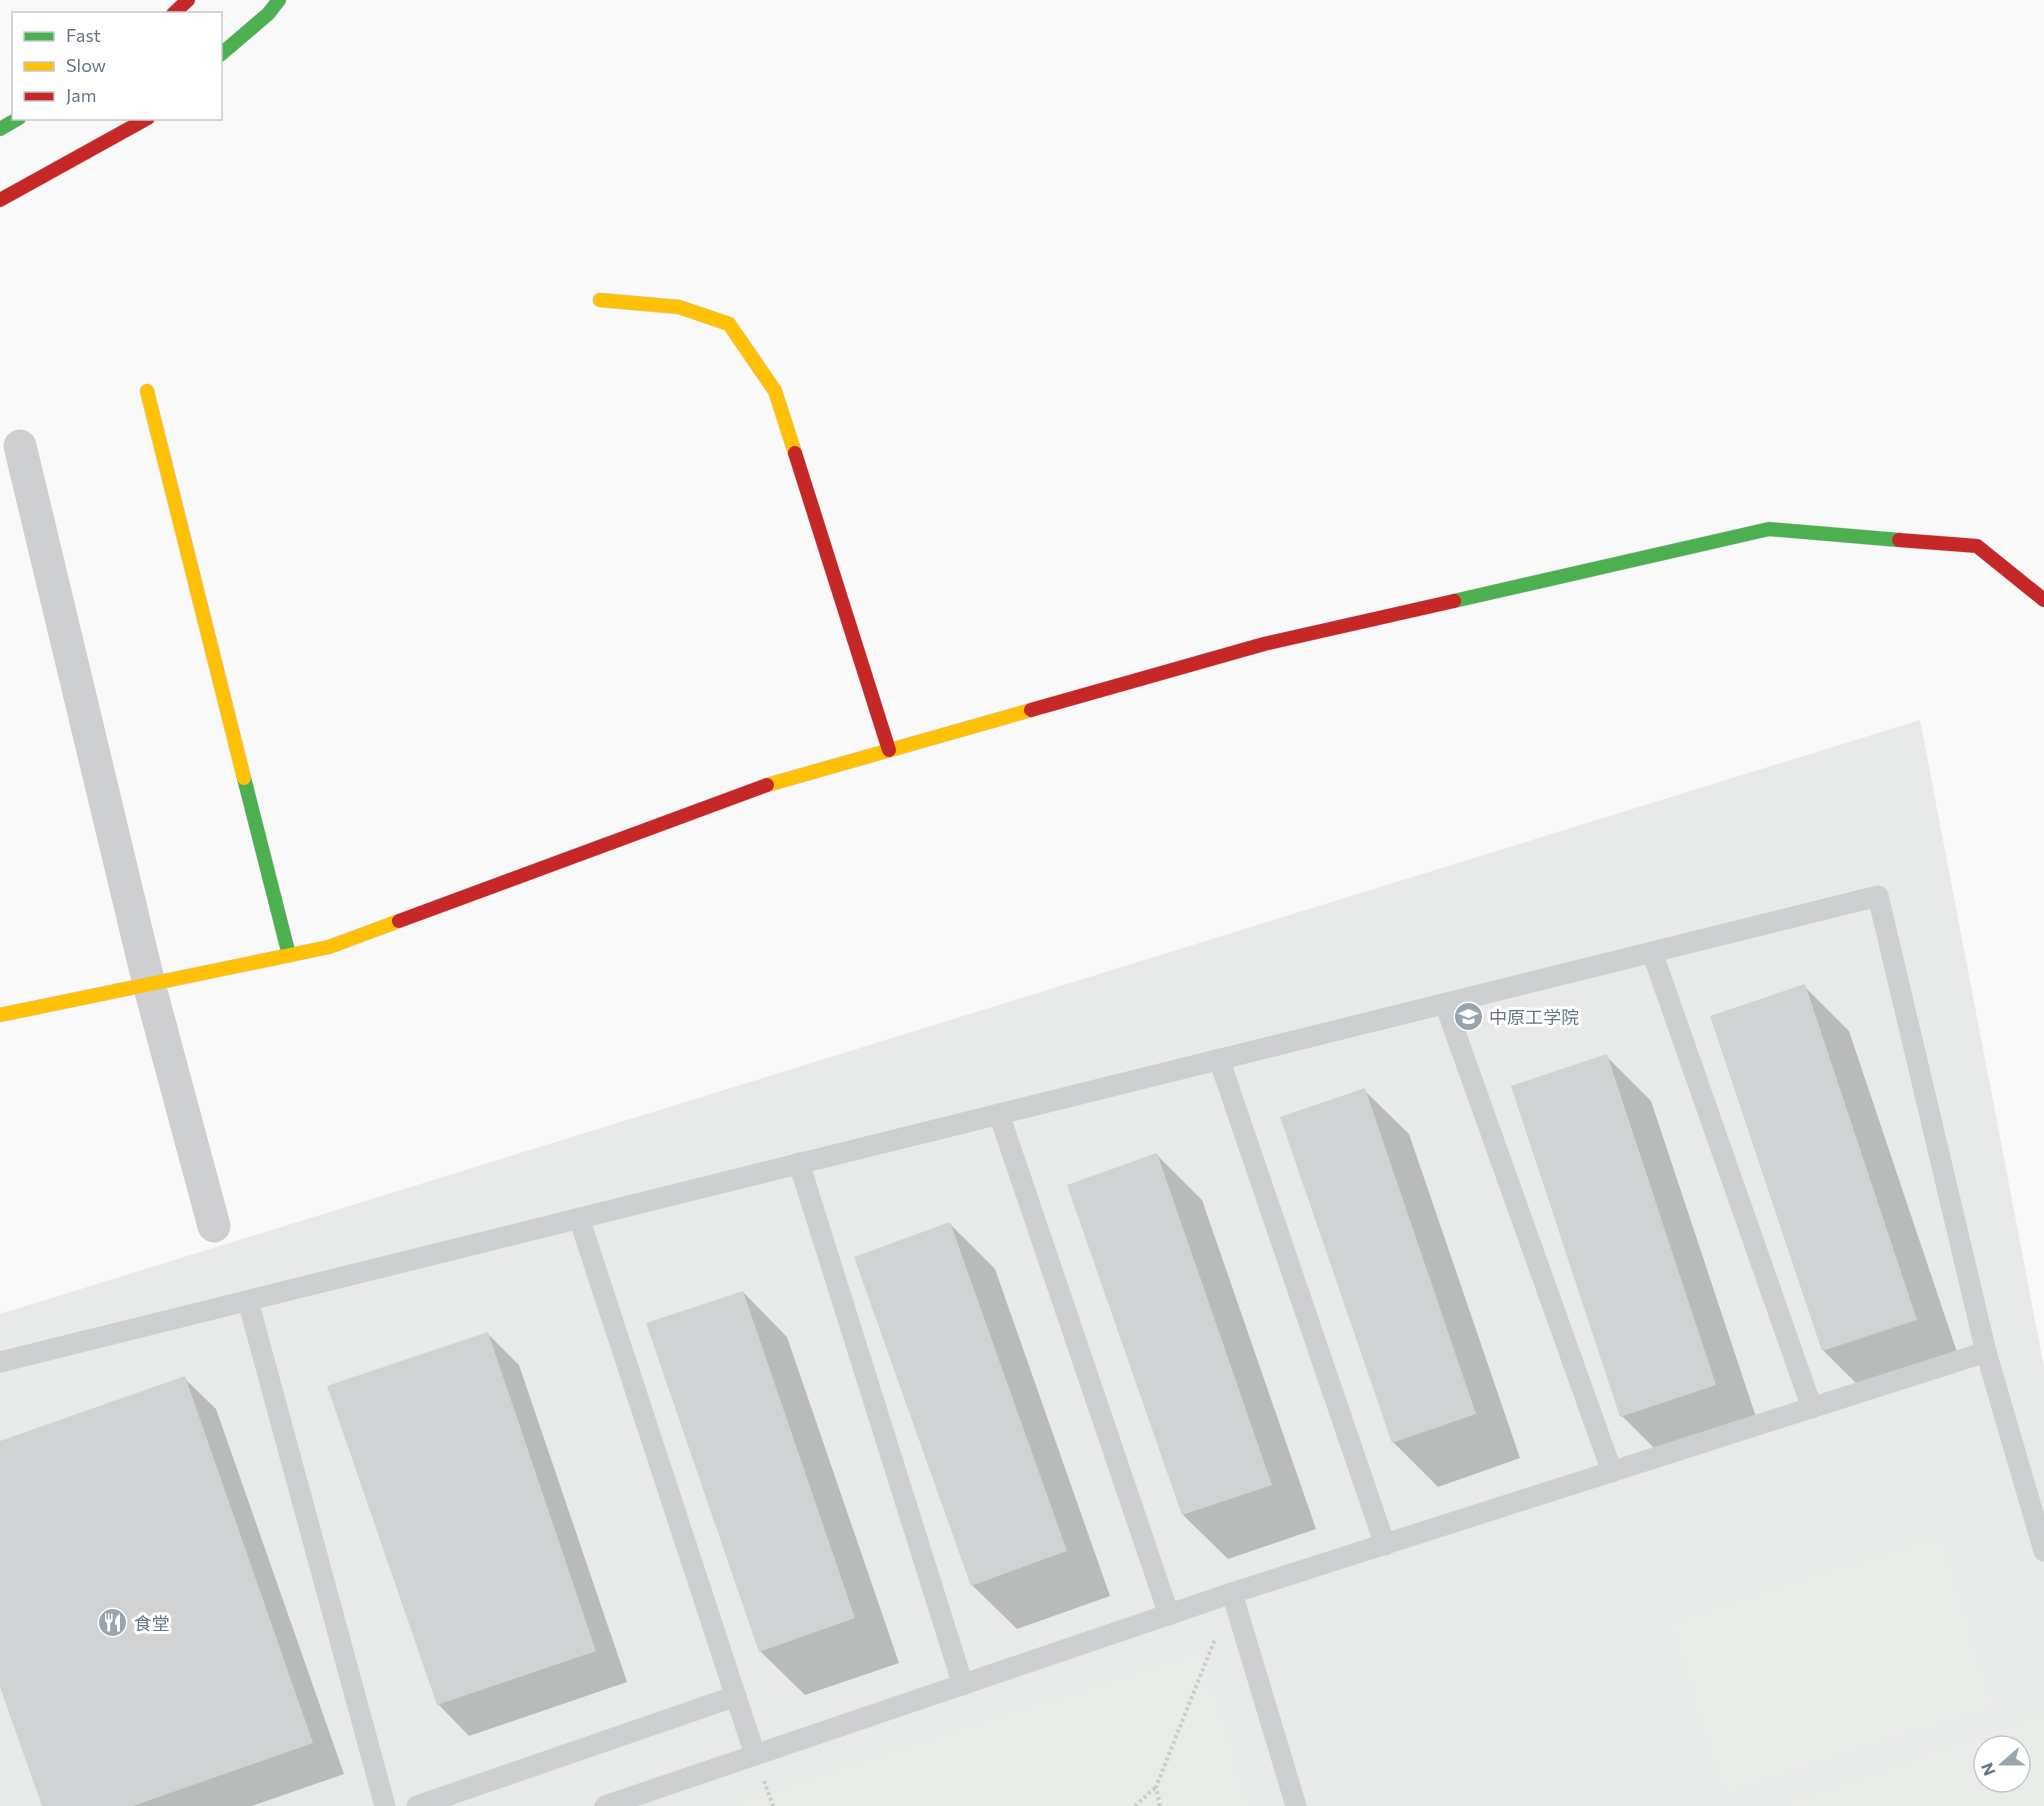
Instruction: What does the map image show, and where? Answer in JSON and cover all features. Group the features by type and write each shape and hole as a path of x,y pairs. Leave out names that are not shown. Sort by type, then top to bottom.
{"street":[{"path":"175,12 189,0"},
{"path":"222,53 268,14 279,0"},
{"path":"0,129 16,120"},
{"path":"0,200 144,120"},
{"path":"600,300 679,307 729,324 776,391 889,750"},
{"path":"147,391 290,955"},
{"path":"20,446 149,984 214,1226"},
{"path":"0,1012 329,947 766,785 1264,644 1769,529 1977,546 2044,600"}],"lane":[{"path":"0,1362 1878,896 1986,1352 2044,1551"},
{"path":"1652,952 1812,1408"},
{"path":"1445,1004 1612,1472"},
{"path":"1219,1059 1385,1545"},
{"path":"999,1114 1169,1615"},
{"path":"800,1163 963,1685"},
{"path":"579,1218 755,1755"},
{"path":"248,1301 385,1806"},
{"path":"605,1806 1232,1593 1986,1352"},
{"path":"1232,1593 1296,1806"},
{"path":"417,1806 736,1696"}],"path":[{"path":"1135,1806 1156,1787 1232,1593"},
{"path":"1156,1787 1160,1806"}],"shaded area":[{"name":"中原工学院","path":"1920,720 2044,1367 2044,1806 0,1806 0,1314"},
{"path":"1941,1534 1996,1708 1724,1795 1668,1621"},
{"path":"1203,1649 1250,1806 723,1806"},
{"path":"2044,1712 2044,1806 1778,1806 1972,1737 1972,1794 2032,1794 2032,1734 1982,1734"}],"building":[{"path":"1805,984 1917,1320 1822,1351 1710,1016"},
{"path":"1607,1054 1716,1385 1620,1417 1511,1086"},
{"path":"1365,1088 1476,1414 1392,1443 1280,1117"},
{"path":"1157,1153 1272,1485 1182,1515 1067,1185"},
{"path":"950,1222 1067,1551 971,1586 854,1257"},
{"path":"743,1291 855,1618 759,1652 646,1323"},
{"path":"488,1332 596,1651 437,1705 327,1386"},
{"path":"185,1376 313,1743 133,1806 42,1806 0,1687 0,1441"}],"traffic: fast":[{"path":"222,53 268,14 279,0"},
{"path":"0,129 16,120"},
{"path":"1454,601 1769,529 1899,540"},
{"path":"244,778 289,955"}],"traffic: slow":[{"path":"600,300 679,307 729,324 775,391 795,453"},
{"path":"147,391 244,778"},
{"path":"767,785 1031,710"},
{"path":"0,1015 329,947 399,921"}],"traffic: jam":[{"path":"175,12 188,0"},
{"path":"0,200 144,120"},
{"path":"795,453 889,750"},
{"path":"1899,540 1977,546 2044,600"},
{"path":"1031,710 1264,644 1454,601"},
{"path":"399,921 767,785"}],"place":[{"name":"中原工学院","path":"1468,1017"},
{"name":"食堂","path":"113,1623"}]}
